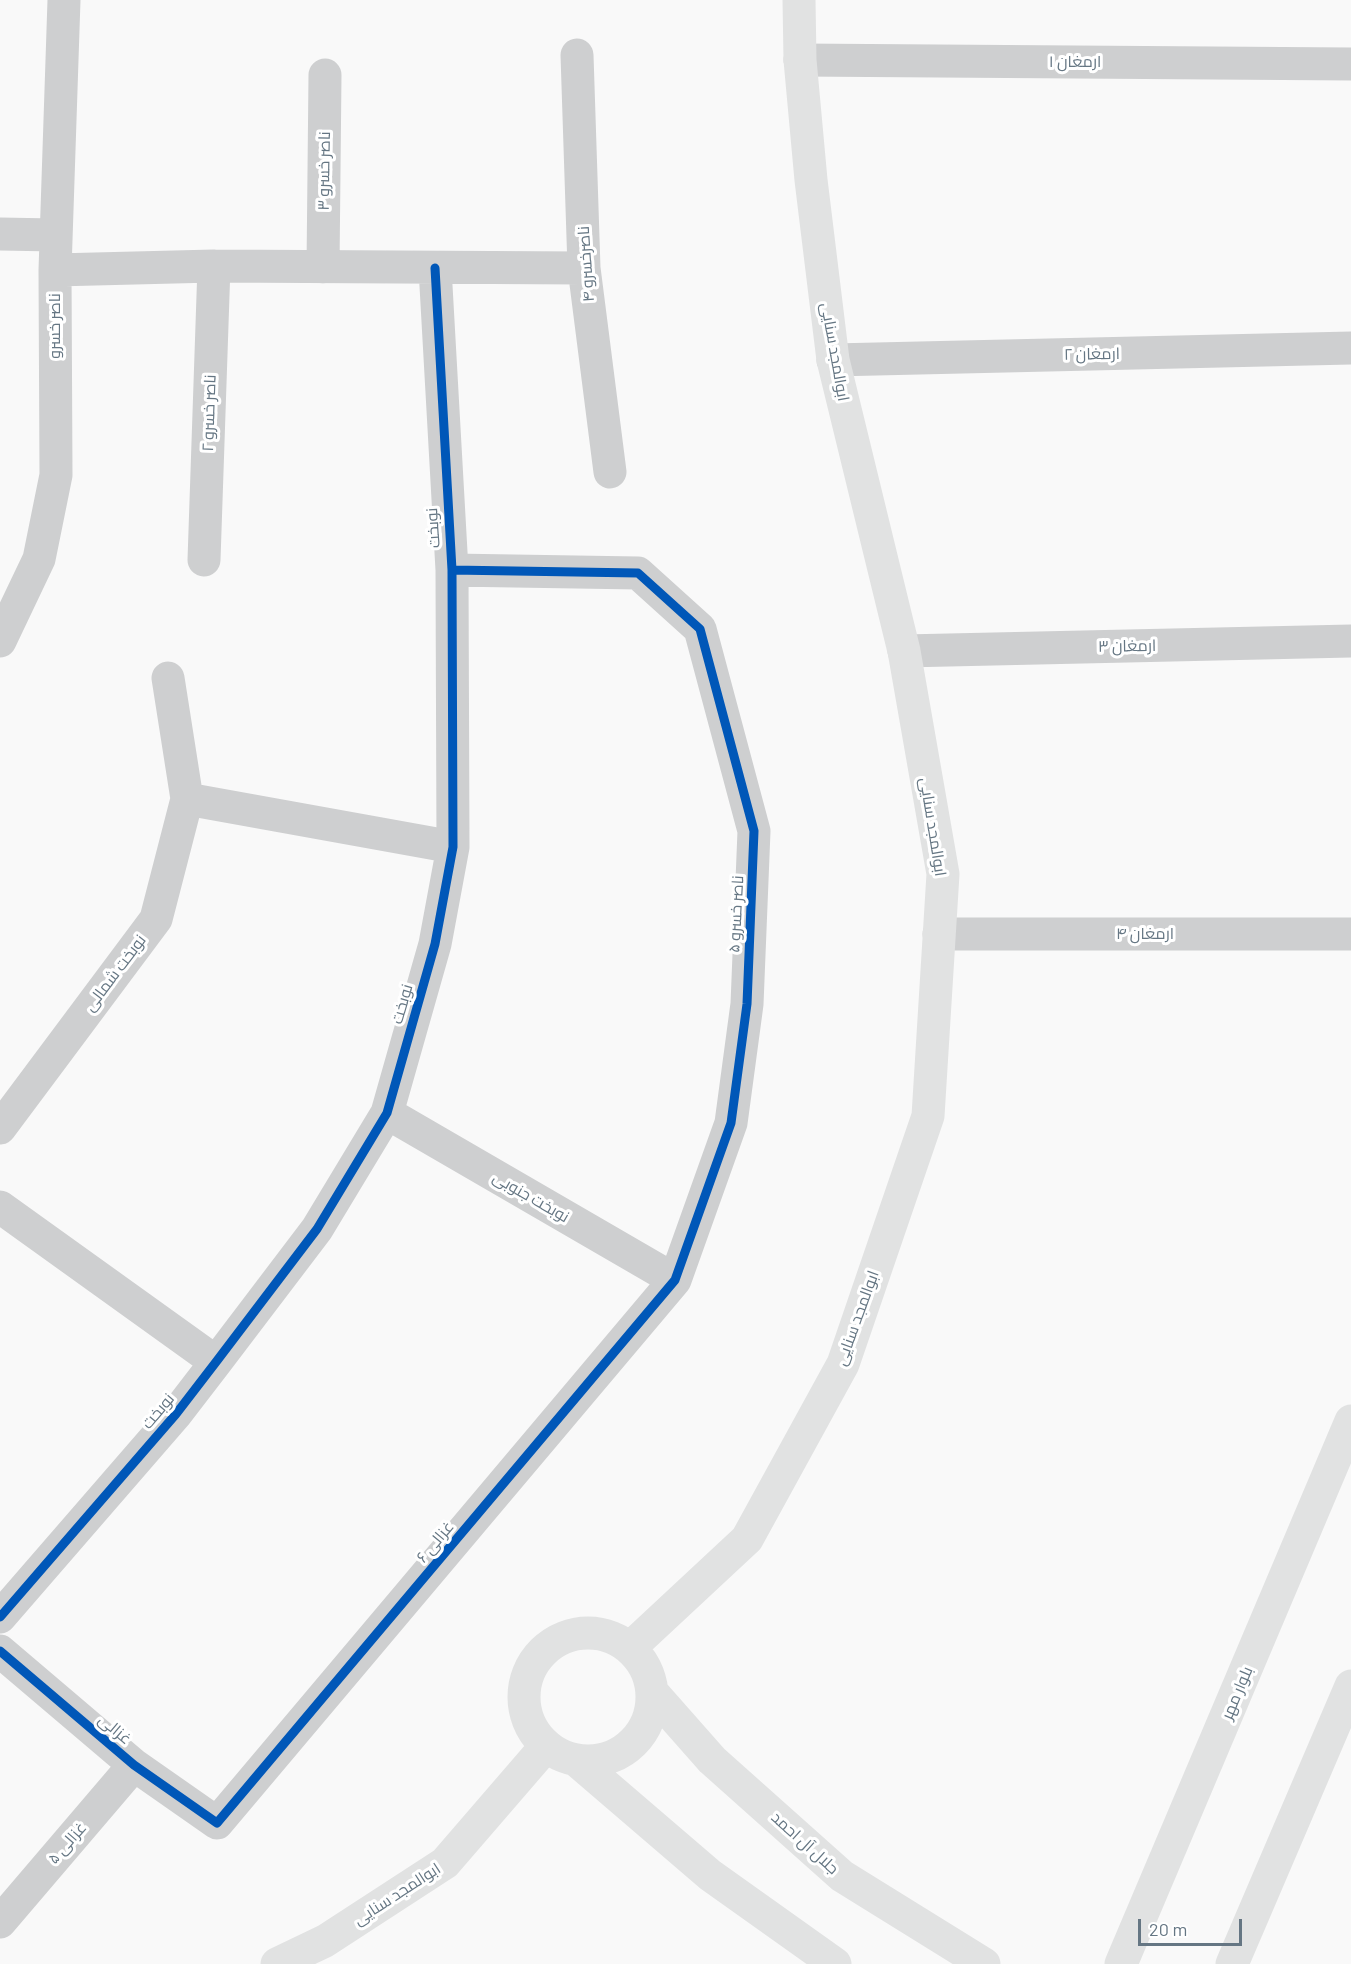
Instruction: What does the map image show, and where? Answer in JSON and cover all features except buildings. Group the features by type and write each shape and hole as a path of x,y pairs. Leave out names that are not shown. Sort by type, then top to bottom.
{"main road":[{"name":"ابوالمجد سنایی","path":"630,1648 747,1539 843,1364 928,1116 943,874 904,651 833,360 811,180 800,60 799,0"},
{"name":"بلوار مهر","path":"1121,1964 1351,1421"},
{"path":"583,1633 600,1634 615,1639 630,1648 644,1668 652,1692 651,1708 646,1724 636,1739 624,1750 593,1761 576,1760 560,1755 546,1746 534,1733 527,1718 524,1702 524,1686 529,1670 539,1655 551,1644 566,1636 583,1633"},
{"path":"1232,1964 1351,1686"},
{"name":"جلال آل احمد","path":"652,1692 712,1760 842,1876 984,1964"},
{"name":"ابوالمجد سنایی","path":"277,1964 325,1941 445,1863 546,1746"},
{"path":"576,1760 710,1875 835,1964"}],"street":[{"name":"ناصر خسرو","path":"0,641 39,560 56,475 55,270 64,0"},
{"name":"ناصرخسرو ۴","path":"578,54 584,268 610,472"},
{"name":"ارمغان ۱","path":"800,60 1351,64"},
{"name":"ناصر خسرو ۳","path":"323,267 326,75"},
{"path":"0,234 56,235"},
{"path":"55,270 214,266 584,268"},
{"name":"ناصر خسرو ۲","path":"204,560 214,266"},
{"name":"نوبخت","path":"0,1617 176,1414 216,1362 317,1229 387,1113 435,944 453,847 452,570 435,268"},
{"name":"ارمغان ۲","path":"833,360 1351,348"},
{"name":"ناصر خسرو ۵","path":"452,570 638,573 700,628 754,831 747,1004 731,1123 675,1280"},
{"name":"ارمغان ۳","path":"904,651 1351,641"},
{"name":"نوبخت شمالی","path":"0,1128 156,919 187,799 168,678"},
{"path":"187,799 453,847"},
{"name":"ارمغان ۴","path":"939,934 1351,934"},
{"name":"نوبخت جنوبی","path":"387,1113 675,1280"},
{"path":"0,1207 216,1362"},
{"name":"غزالی ۶","path":"217,1823 675,1280"},
{"name":"غزالی","path":"0,1651 134,1765 217,1823"},
{"name":"غزالی ۵","path":"0,1922 134,1765"}],"cycle path":[{"path":"0,1617 176,1414 216,1362 317,1229 387,1113 435,944 453,847 452,570 435,268"},
{"path":"0,1651 134,1765 217,1823 675,1280 731,1123 747,1004 754,831 700,629 638,573 452,570"}]}
